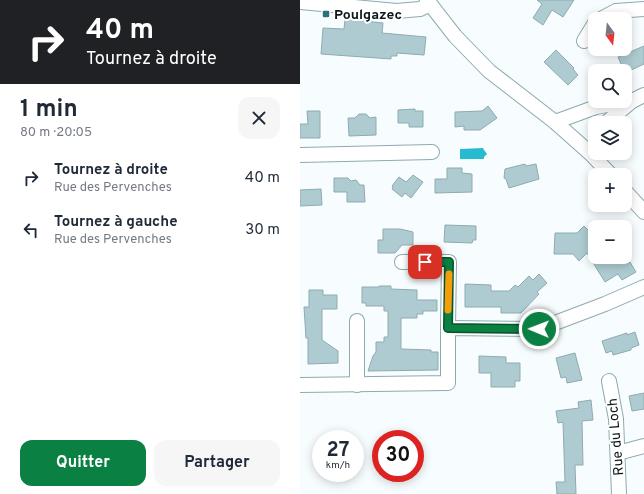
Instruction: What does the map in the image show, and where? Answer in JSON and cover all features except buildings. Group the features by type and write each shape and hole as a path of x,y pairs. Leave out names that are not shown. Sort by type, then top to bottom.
{"street":[{"path":"300,2 397,11 420,9 428,2 455,36 489,71 588,146"},
{"path":"614,12 644,9"},
{"path":"584,41 588,34"},
{"path":"555,122 596,107 639,98"},
{"path":"615,116 639,98"},
{"path":"300,155 432,152"},
{"path":"632,199 644,212"},
{"path":"300,385 448,383 449,262 402,262"},
{"path":"448,328 539,329 605,304 644,287"},
{"path":"357,321 357,385"},
{"name":"Rue du Loch","path":"609,380 616,419 619,494"},
{"path":"618,453 644,446"}],"water":[{"path":"483,148 487,154 484,159 460,159 460,149"}],"slow traffic":[{"path":"448,310 449,274"}],"place":[{"name":"Poulgazec","path":"326,14"}],"route":[{"path":"425,262 449,262 448,328 539,329"}]}
